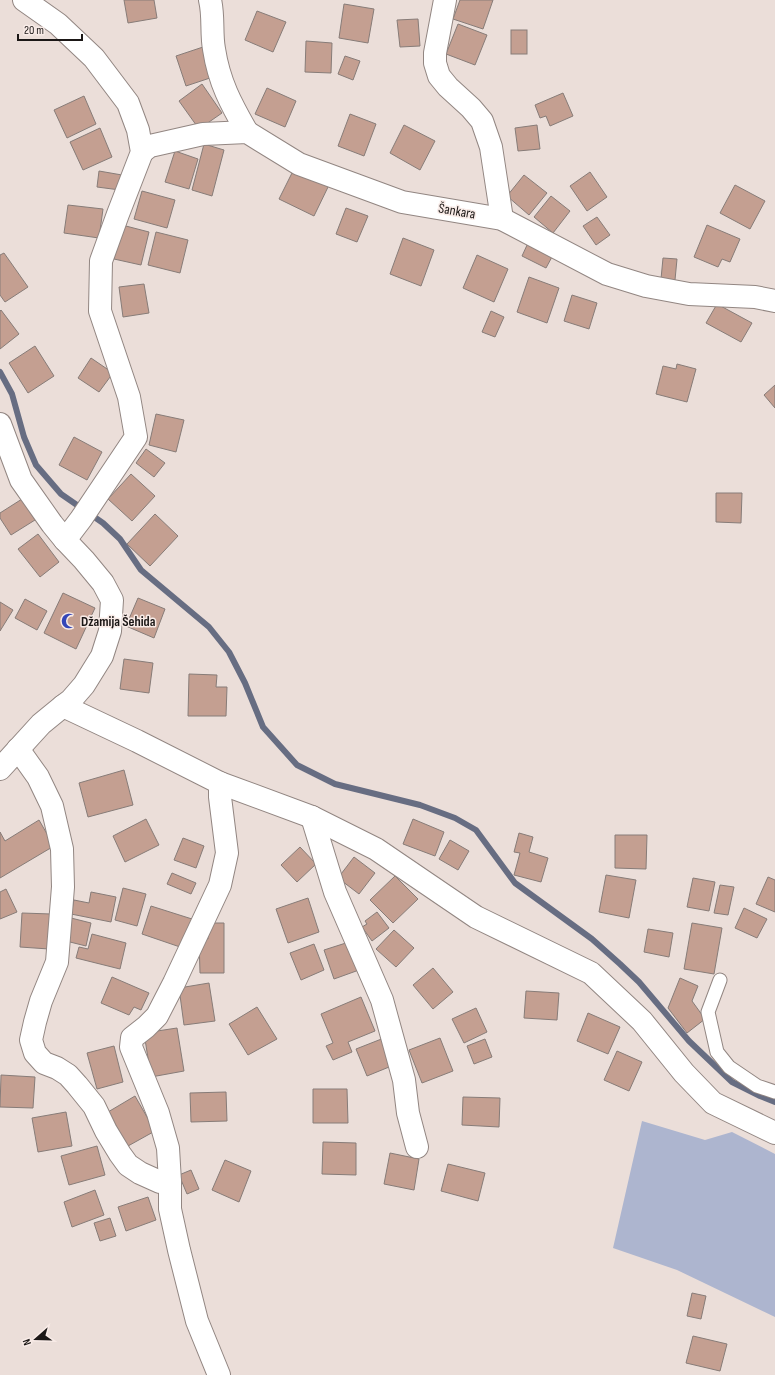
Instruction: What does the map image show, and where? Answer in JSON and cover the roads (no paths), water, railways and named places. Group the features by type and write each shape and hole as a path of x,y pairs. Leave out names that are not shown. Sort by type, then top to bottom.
{"street":[{"path":"24,0 58,24 94,58 128,103 138,130 142,152 101,261 100,311 129,397 136,437 65,540"},
{"path":"142,152 150,146 203,134 247,132 222,85 214,48 212,9 210,0"},
{"path":"445,0 436,46 435,64 439,76 448,87 482,121 491,147 502,219"},
{"name":"Šankara","path":"247,132 299,164 402,202 502,219 607,274 646,286 689,294 755,297 775,301"},
{"path":"0,424 21,480 52,524 103,583 112,600 110,631 102,656 84,686 71,700 41,724 0,769"},
{"path":"63,706 220,783 312,817 376,849 476,917 591,973 642,1021 684,1073 713,1103 775,1133"},
{"path":"18,750 38,777 52,806 62,849 63,887 57,962 41,1001 35,1022 31,1040 35,1053 44,1063 57,1068 68,1075 77,1085 94,1106 106,1131 128,1165 140,1173 160,1182 170,1182"},
{"path":"219,1375 197,1321 170,1209 168,1148 158,1113 131,1047 131,1043 132,1038 157,1016 220,885 226,853 220,783"},
{"path":"312,817 335,892 382,1000 404,1080 408,1113 417,1147"}],"lane":[{"path":"720,980 708,1012 717,1052 729,1067 757,1086 775,1092"}],"waterway":[{"path":"0,372 12,394 24,437 36,465 61,494 103,523 120,539 141,570 209,627 229,652 245,683 263,727 297,765 335,784 420,805 455,818 476,830 515,883 592,939 620,964 639,982 689,1041 732,1082 775,1102"}],"place":[{"name":"Džamija Šehida","path":"69,621"}]}
